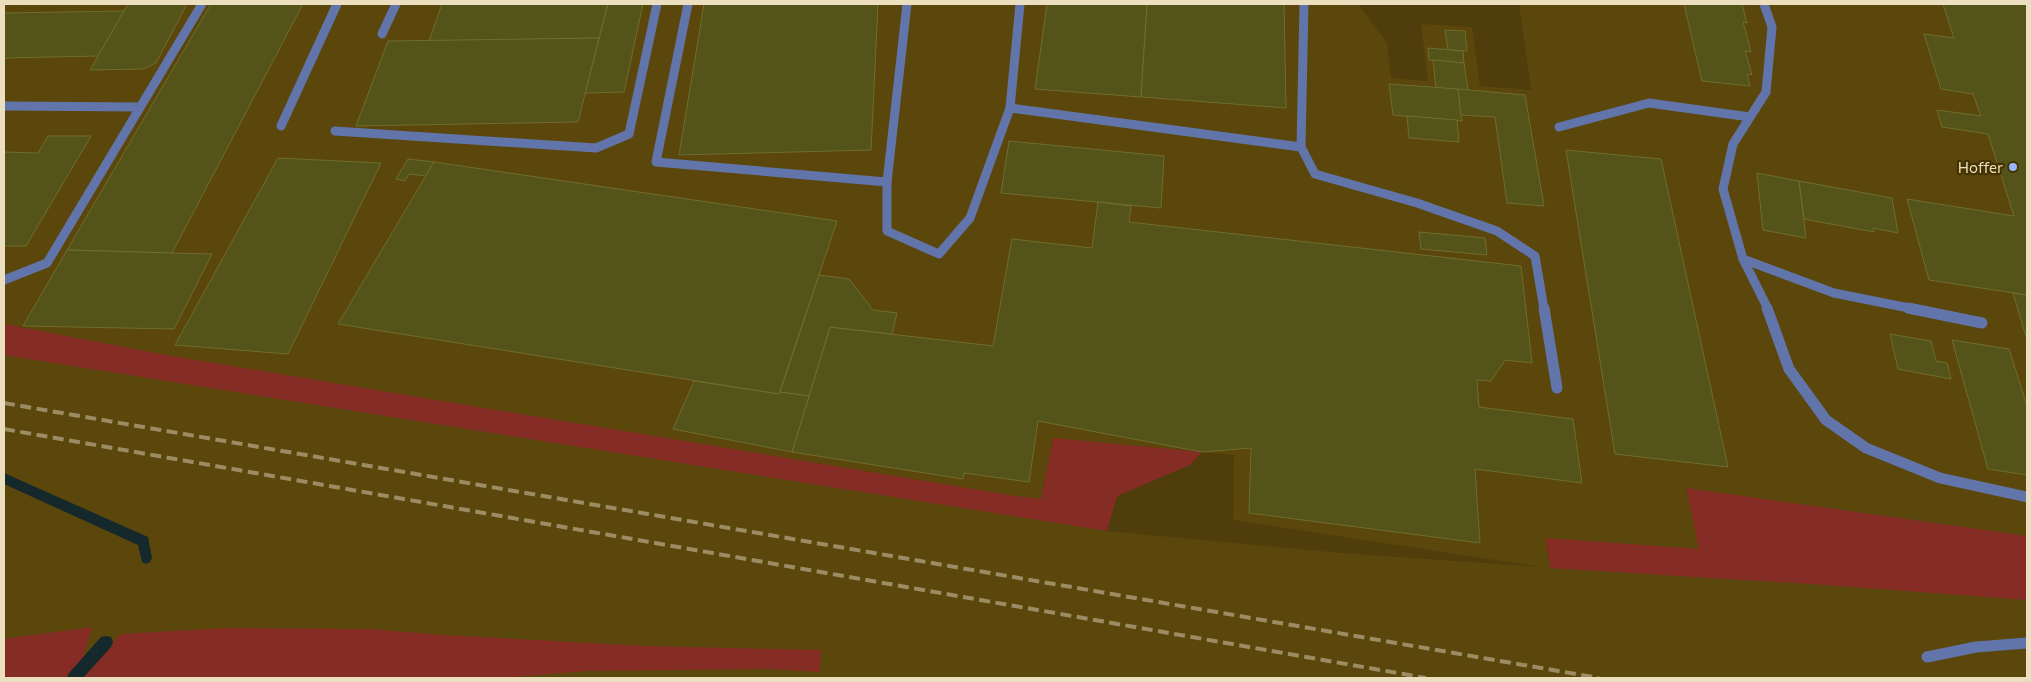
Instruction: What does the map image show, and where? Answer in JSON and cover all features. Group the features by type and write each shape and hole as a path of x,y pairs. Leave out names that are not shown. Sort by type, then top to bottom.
{"lane":[{"path":"4,280 47,262 202,4"},
{"path":"281,126 337,4"},
{"path":"382,34 396,4"},
{"path":"334,131 596,148 629,134 657,4"},
{"path":"688,4 656,162 887,182"},
{"path":"907,4 887,182 886,231 939,254 970,218 1010,108 1020,4"},
{"path":"1304,4 1301,147 1315,174 1416,203 1497,231 1535,256 1556,388"},
{"path":"1764,4 1772,27 1766,92 1733,144 1724,189 1743,259 1770,314 1789,369 1826,420 1866,448 1940,478 2027,496"},
{"path":"1559,127 1649,103 1750,117"},
{"path":"4,106 140,107"},
{"path":"1010,108 1301,147"},
{"path":"1743,259 1834,293 1982,323"},
{"path":"1927,656 1976,647 2027,643"}],"shaded area":[{"path":"4,4 1358,4 1387,43 1391,78 1428,81 1421,24 1472,27 1480,86 1531,90 1519,4 2027,4 2027,536 1686,488 1700,549 1546,539 1550,568 1826,585 2027,600 2027,678 4,678 4,355 1107,531 1342,553 1541,567 1233,520 1234,455 1053,438 1041,499 166,355 4,324"},
{"path":"4,324 166,355 1041,499 1053,438 1202,452 1190,465 1117,496 1107,531 4,355"},
{"path":"1686,488 2027,536 2027,600 1826,585 1550,568 1546,538 1699,549"},
{"path":"92,627 83,659 65,678 4,678 4,639"},
{"path":"230,628 369,629 646,646 821,650 820,672 769,669 587,671 503,678 81,678 121,634"}],"building":[{"path":"128,4 187,4 156,63 143,69 90,70"},
{"path":"211,4 303,4 172,253 67,250"},
{"path":"442,4 608,4 599,38 429,41"},
{"path":"608,4 643,4 624,92 585,93"},
{"path":"704,4 878,4 871,150 679,155"},
{"path":"1047,4 1147,4 1141,97 1035,89"},
{"path":"1147,4 1284,4 1286,108 1141,97"},
{"path":"1684,4 1742,4 1747,23 1743,22 1751,52 1745,51 1752,75 1747,74 1750,86 1702,81"},
{"name":"Hoffer","path":"1943,4 2027,4 2027,295 1929,280 1907,199 2014,216 1988,134 1942,127 1937,110 1981,116 1973,94 1941,89 1924,34 1954,38"},
{"path":"124,11 98,56 4,58 4,13"},
{"path":"1445,30 1465,31 1467,51 1448,50"},
{"path":"599,38 578,122 356,126 388,41"},
{"path":"1428,48 1463,51 1464,63 1429,60"},
{"path":"1433,60 1464,63 1468,90 1436,88"},
{"path":"1389,84 1458,89 1462,121 1393,115"},
{"path":"1458,89 1525,95 1544,206 1507,203 1495,117 1461,115"},
{"path":"1407,116 1457,120 1459,142 1409,138"},
{"path":"48,136 91,136 26,246 4,246 4,152 38,153"},
{"path":"1009,141 1164,156 1161,208 1001,193"},
{"path":"1566,150 1661,159 1728,467 1615,454"},
{"path":"278,158 381,163 288,354 175,345"},
{"path":"408,159 434,162 426,176 409,174 405,181 396,179"},
{"path":"434,162 837,221 779,394 338,324"},
{"path":"1757,173 1799,181 1806,238 1763,230"},
{"path":"1799,181 1892,198 1898,233 1873,228 1874,232 1804,219"},
{"path":"1098,202 1131,206 1129,222 1521,266 1532,363 1505,360 1491,381 1477,380 1479,407 1573,419 1582,483 1475,469 1480,543 1249,513 1251,448 1202,452 1038,421 1029,482 964,473 963,479 792,452 830,327 993,346 1012,239 1092,248"},
{"path":"1419,232 1485,238 1487,255 1421,249"},
{"path":"67,250 212,254 174,329 23,326"},
{"path":"819,275 849,279 873,310 897,313 892,334 830,327 809,396 780,392"},
{"path":"2013,293 2027,295 2027,340"},
{"path":"1890,334 1931,341 1936,361 1947,363 1951,379 1898,369"},
{"path":"1952,340 2009,349 2027,406 2027,475 1988,469"},
{"path":"694,381 779,394 780,392 809,396 792,452 673,429"}],"waterway":[{"path":"4,478 144,541 146,558"},
{"path":"74,678 106,642"}],"railway":[{"path":"4,403 1599,678"},
{"path":"4,429 1426,678"}],"place":[{"name":"Hoffer","path":"2013,167"}]}
